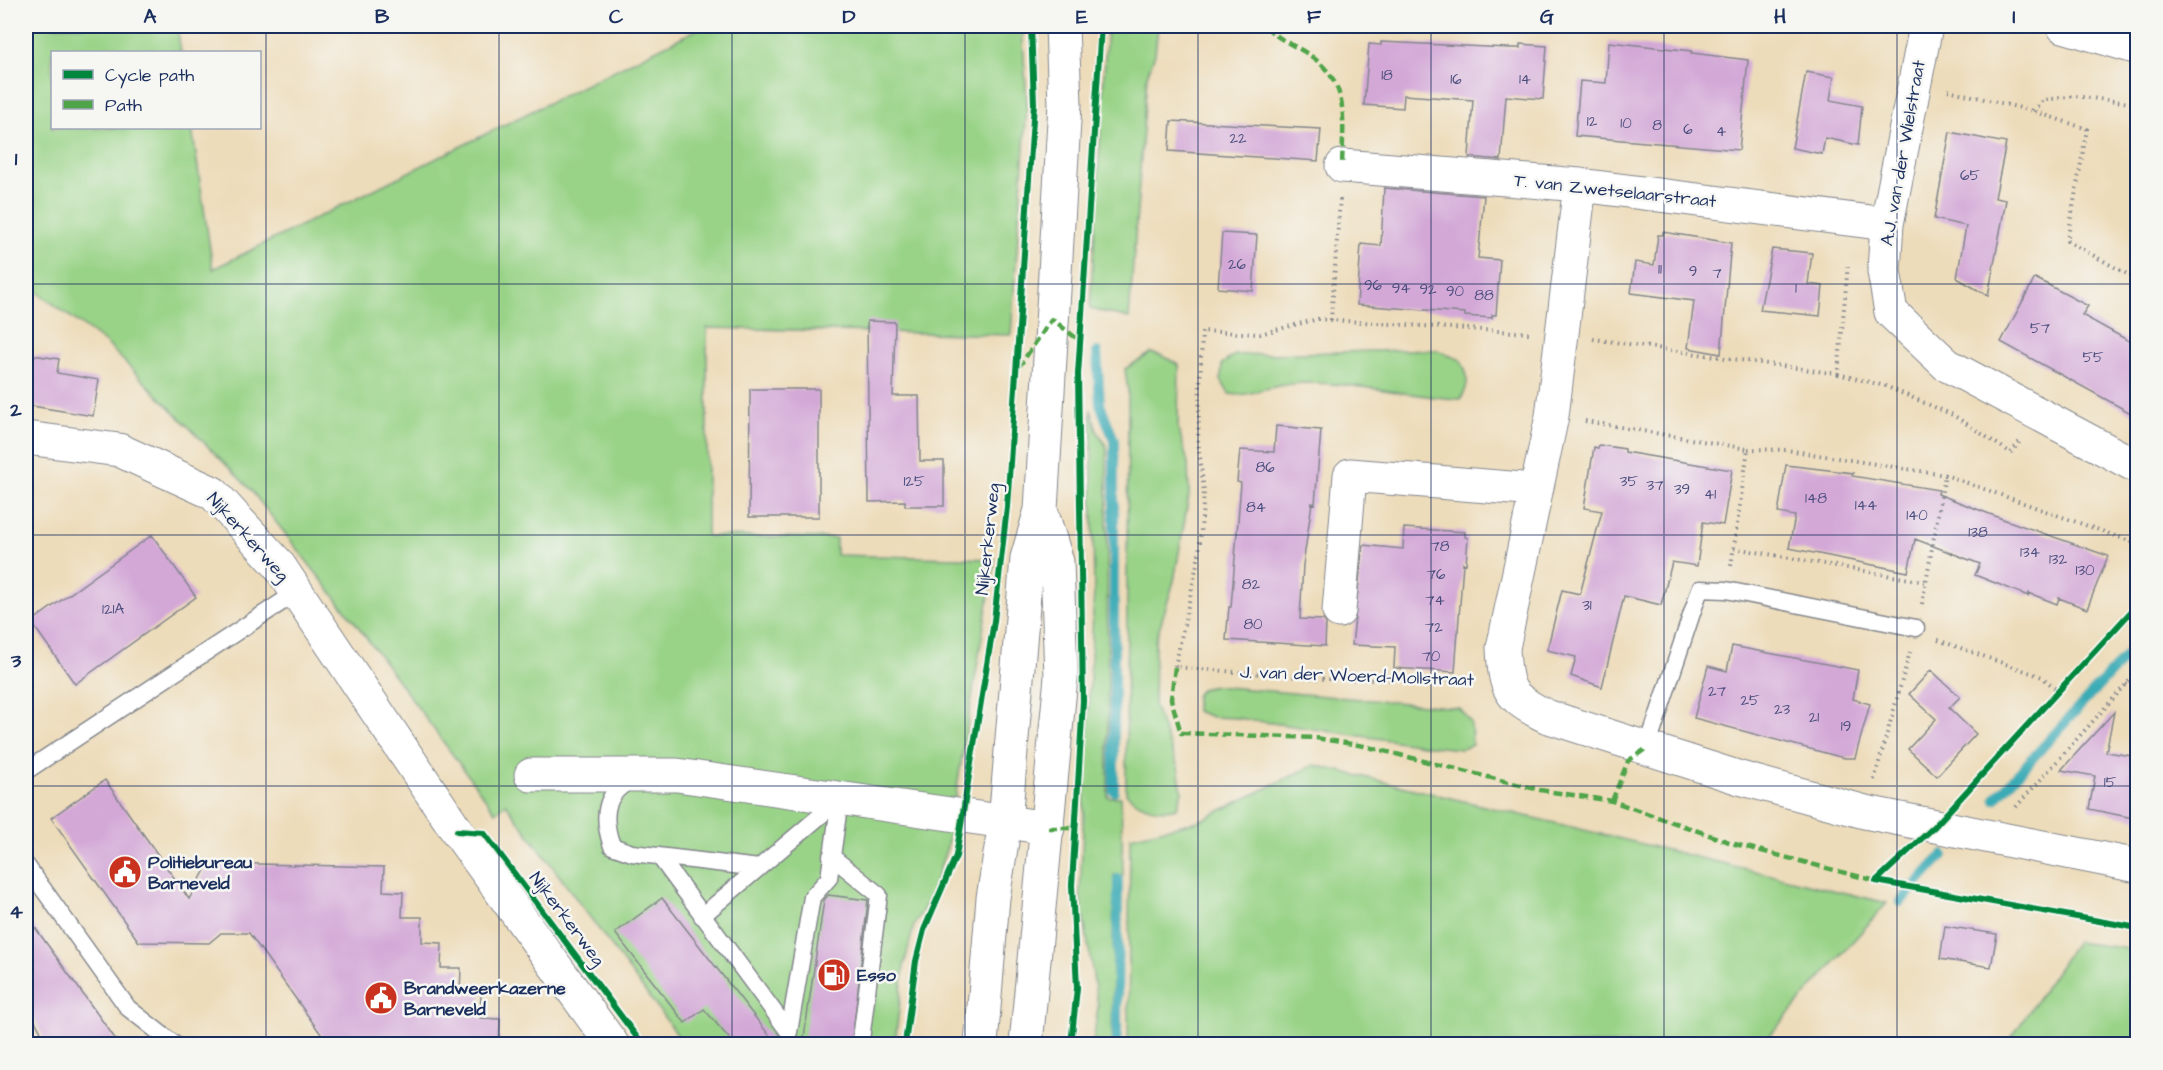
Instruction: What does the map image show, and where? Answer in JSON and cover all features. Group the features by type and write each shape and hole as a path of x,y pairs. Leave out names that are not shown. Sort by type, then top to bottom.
{"street":[{"path":"981,1044 993,898 1005,823 1027,558 1041,510 1065,104 1062,26"},
{"name":"A.J. van der Wielstraat","path":"1926,26 1887,224 1884,271 1891,312 1947,364 2138,467"},
{"path":"2063,26 2138,48"},
{"name":"T. van Zwetselaarstraat","path":"1342,166 1580,185 1887,224"},
{"path":"1580,185 1552,416 1503,648 1504,682 1521,703 1546,716 1740,778 1865,813 2138,866"},
{"name":"Nijkerkerweg","path":"26,438 119,450 213,494 278,564 457,831 612,1044"},
{"path":"1339,610 1350,475 1536,490"},
{"path":"1026,1044 1061,677 1057,562 1041,510"},
{"path":"531,775 677,775 1048,828"}],"lane":[{"path":"1647,748 1700,588 1726,590 1917,628"},
{"name":"Nijkerkerweg","path":"26,771 297,592"},
{"path":"645,775 626,783 614,793 606,807 604,826 612,846 632,853 759,868"},
{"path":"659,856 789,1032 812,897 829,878 840,799"},
{"path":"702,916 840,799"},
{"path":"831,856 879,895 861,1040"},
{"path":"26,865 128,1008 174,1044"}],"path":[{"path":"1915,82 2033,111 2087,129 2067,241 2138,280"},
{"path":"2033,111 2044,100 2075,96 2138,104"},
{"path":"1331,320 1342,166"},
{"path":"1838,374 1852,219"},
{"path":"1552,416 1748,449 1787,450 1945,475 2138,544"},
{"path":"1726,590 1748,449"},
{"path":"1734,548 1926,582"},
{"path":"1917,628 1923,634 2042,677 2058,691"},
{"path":"1989,837 2138,671"},
{"path":"2050,699 2066,682"},
{"path":"2126,684 2138,690"}],"green space":[{"path":"26,26 177,26 181,51 51,51 51,129 192,129 213,269 704,26 1022,26 1027,104 1011,335 707,328 707,536 836,538 836,555 995,559 947,847 930,898 914,925 904,966 895,1044 684,1044 506,804 495,812 357,625 250,489 106,343 26,284"},
{"path":"1107,26 1158,26 1155,54 1147,76 1129,318 1090,309"},
{"path":"1437,350 1461,360 1467,380 1461,399 1348,385 1310,383 1284,385 1235,395 1229,394 1221,380 1222,364 1235,355"},
{"path":"1151,353 1163,356 1179,365 1178,427 1188,463 1189,495 1174,581 1155,642 1154,705 1178,767 1182,792 1177,808 1163,810 1144,806 1126,794 1128,391 1125,369"},
{"path":"1091,409 1097,431 1107,447 1108,797 1121,797 1123,875 1114,875 1112,1044 1093,1044 1098,1006 1080,895 1094,590"},
{"path":"1215,686 1459,708 1471,723 1472,745 1462,749 1430,746 1237,718 1212,717 1196,711 1196,696 1201,689"},
{"path":"1314,765 1887,903 1762,1044 1128,1044 1130,837 1199,821"},
{"path":"2076,942 2137,950 2137,1044 2007,1044"}],"building":[{"path":"1381,42 1508,48 1520,48 1520,44 1547,46 1543,99 1506,96 1501,160 1469,157 1473,100 1404,95 1403,108 1364,105 1369,44 1381,45"},
{"path":"1609,42 1748,60 1739,150 1575,136 1580,81 1606,83"},
{"path":"1806,72 1834,77 1830,100 1862,106 1858,145 1825,138 1822,154 1792,148"},
{"path":"1171,121 1321,129 1318,161 1169,151"},
{"path":"1950,132 2006,143 1995,198 2006,200 1988,296 1957,278 1966,226 1934,219"},
{"path":"1384,188 1484,196 1478,258 1500,260 1496,315 1492,315 1492,318 1465,316 1465,313 1357,305 1361,244 1381,246"},
{"path":"1663,232 1731,243 1721,354 1688,348 1694,301 1631,293 1635,262 1654,265 1658,235 1663,235"},
{"path":"1222,233 1257,235 1253,291 1218,288"},
{"path":"1772,249 1812,253 1808,284 1823,286 1820,316 1760,310"},
{"path":"2035,278 2088,306 2082,315 2138,346 2138,417 2001,342"},
{"path":"867,321 895,322 893,396 919,396 920,461 944,461 944,506 905,506 905,501 869,502"},
{"path":"26,354 59,359 57,373 99,380 93,416 26,405"},
{"path":"750,389 819,389 819,517 749,517"},
{"path":"1276,426 1321,430 1315,504 1312,503 1303,565 1300,619 1323,620 1326,623 1325,646 1226,640 1229,607 1231,607 1241,483 1237,482 1240,450 1274,452"},
{"path":"1599,445 1625,449 1625,452 1732,470 1723,525 1703,522 1697,566 1672,562 1661,605 1624,596 1602,687 1571,676 1576,657 1547,650 1562,590 1580,594 1602,511 1584,508 1594,447 1598,448"},
{"path":"1786,465 1853,473 1852,476 1939,490 1938,494 2108,556 2087,609 2059,598 2057,604 2029,593 2028,596 1975,575 1980,564 1915,539 1908,572 1789,548 1795,516 1778,513"},
{"path":"1404,528 1465,532 1465,537 1468,538 1466,564 1463,563 1455,672 1394,668 1395,647 1352,645 1363,545 1403,549"},
{"path":"152,535 196,597 75,684 31,622"},
{"path":"1732,646 1858,670 1853,699 1870,704 1855,758 1844,758 1694,718 1708,666 1727,671"},
{"path":"1931,670 1960,697 1949,708 1976,734 1937,776 1908,749 1936,719 1909,694"},
{"path":"2114,712 2106,752 2138,757 2138,819 2089,809 2095,776 2061,770"},
{"path":"105,780 189,899 209,863 384,867 383,891 403,892 402,917 422,917 422,942 442,943 441,968 461,968 460,993 481,994 480,1018 500,1019 499,1044 328,1044 249,933 221,933 209,943 139,942 51,818"},
{"path":"828,895 868,900 852,1044 803,1044 824,900"},
{"path":"662,898 776,1044 734,1044 704,1009 685,1023 615,933"},
{"path":"26,915 119,1044 47,1044 26,1003"},
{"path":"1945,926 1997,934 1991,967 1940,959"}],"waterway":[{"path":"1097,352 1100,404 1114,440 1114,791"},
{"path":"1995,799 2138,643"},
{"path":"1900,902 1943,855"},
{"path":"1117,1044 1118,879"}],"marked path":[{"path":"1266,26 1280,38 1308,54 1332,77 1342,104 1342,166"},
{"path":"1018,368 1052,319 1080,341"},
{"path":"1175,667 1171,699 1181,733 1316,738 1364,746 1540,790 1612,801 1735,844 1876,881"},
{"path":"1612,801 1628,761 1647,748"},
{"path":"1048,828 1076,828"}],"cycle path":[{"path":"905,1044 916,961 924,930 956,856 994,621 1007,507 1034,104 1031,26"},
{"path":"1071,1044 1077,988 1072,885 1083,701 1078,374 1101,26"},
{"path":"1876,881 1935,826 2138,604"},
{"path":"457,831 484,833 642,1044"},
{"path":"1876,881 2138,928"}],"place":[{"name":"Politiebureau Barneveld","path":"125,872"},
{"name":"Esso","path":"834,975"},
{"name":"Brandweerkazerne Barneveld","path":"381,998"}]}
